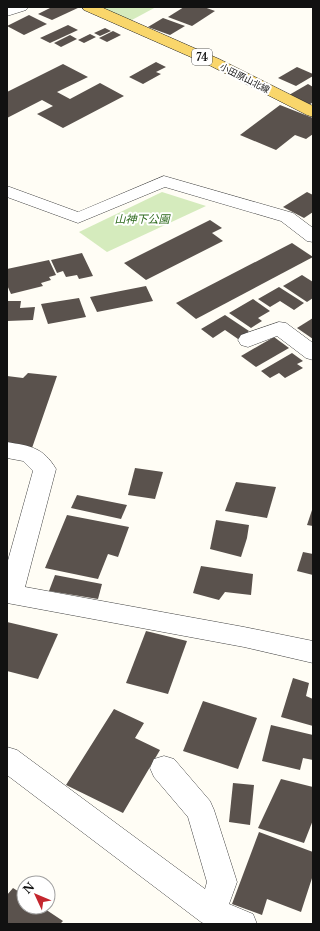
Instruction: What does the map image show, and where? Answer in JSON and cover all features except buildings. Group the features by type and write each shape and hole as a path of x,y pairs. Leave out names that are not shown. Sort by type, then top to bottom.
{"main road":[{"name":"小田原山北線","path":"89,7 214,62 313,112"}],"street":[{"path":"7,12 21,7"},
{"path":"7,192 78,218 164,181 287,217 313,237"},
{"path":"248,340 279,328 313,353"},
{"path":"7,450 30,454 45,468 9,593 244,637 313,652"},
{"path":"7,759 211,912 242,924"},
{"path":"164,768 200,810 222,882 211,912"}],"green space":[{"path":"107,7 156,7 130,21 103,9"},
{"name":"山神下公園","path":"162,192 206,206 107,252 79,232"}]}
